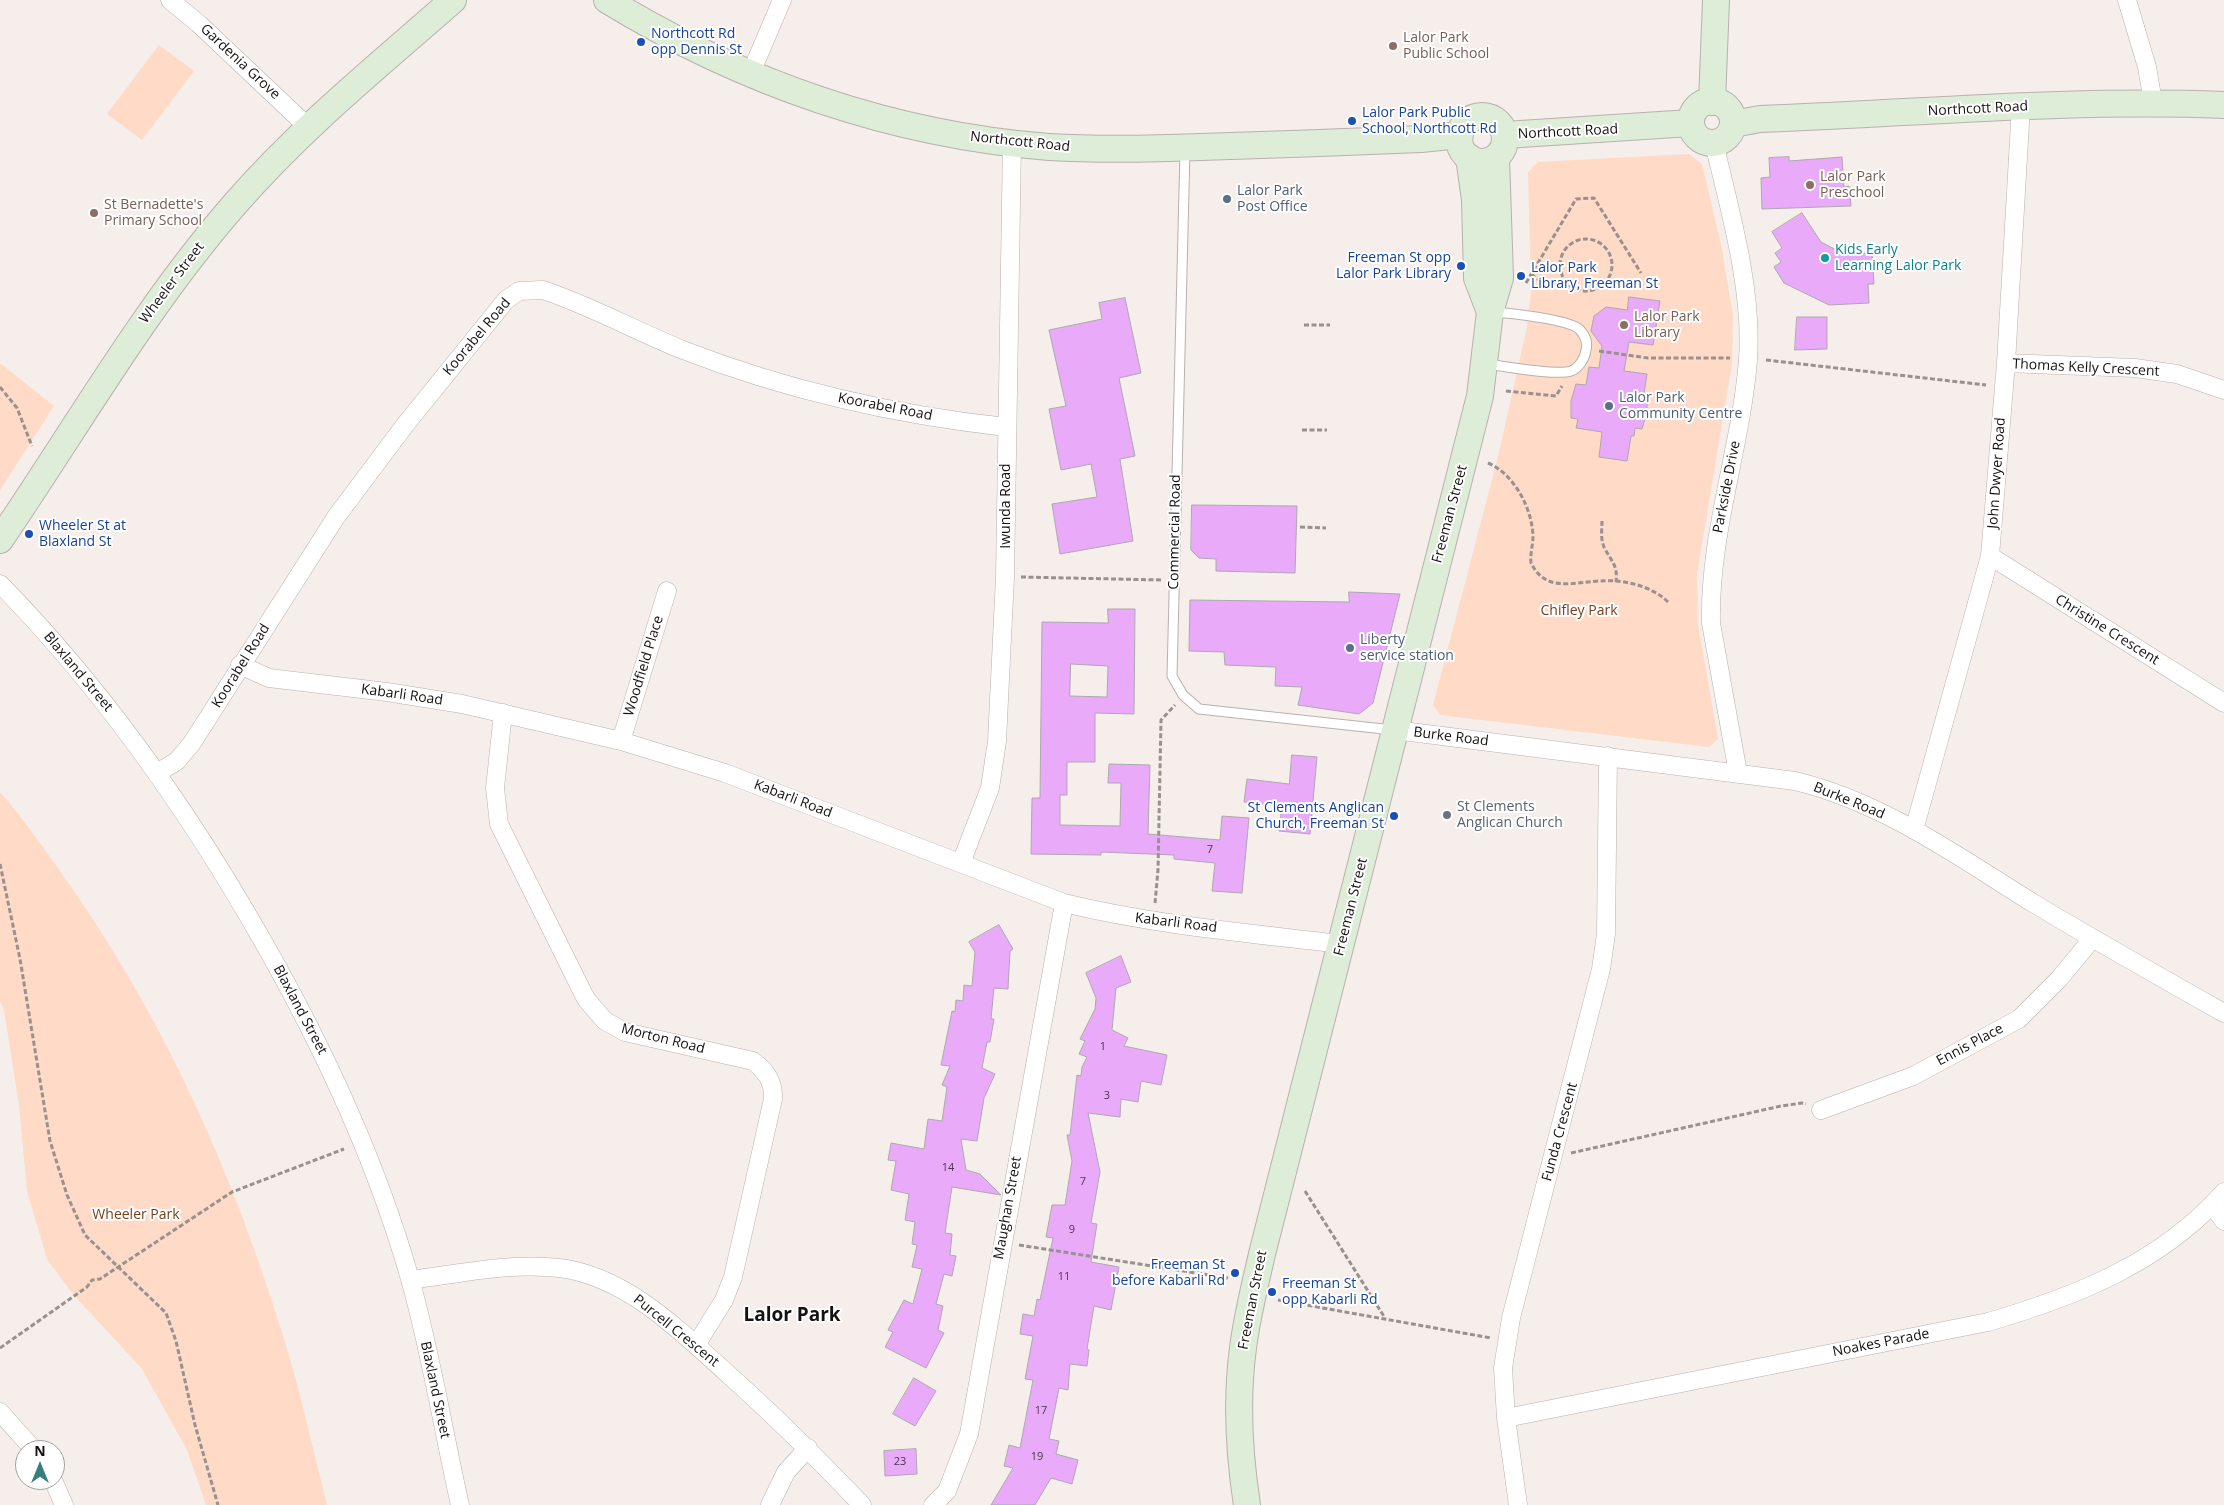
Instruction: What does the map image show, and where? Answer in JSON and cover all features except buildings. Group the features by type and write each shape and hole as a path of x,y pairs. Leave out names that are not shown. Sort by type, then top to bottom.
{"street":[{"name":"Gardenia Grove","path":"170,0 188,14 308,127"},
{"name":"Wheeler Street","path":"0,540 142,322 235,204 308,127 453,0"},
{"name":"Northcott Road","path":"607,0 671,37 750,75 834,106 918,126 1012,142 1109,149 1421,139 1464,146"},
{"path":"750,75 782,0"},
{"path":"1712,102 1716,0"},
{"path":"2127,0 2147,67 2153,102"},
{"path":"1712,102 1727,108 1733,124 1727,137 1714,143 1698,138 1691,123 1699,106 1712,102"},
{"name":"Northcott Road","path":"1733,124 1760,119 2021,106 2153,102 2224,105"},
{"name":"John Dwyer Road","path":"1914,830 1990,556 2006,363 2021,106"},
{"path":"1483,116 1495,120 1503,129 1501,146 1483,162 1464,146 1462,129 1470,120 1483,116"},
{"name":"Northcott Road","path":"1501,146 1691,123"},
{"name":"Iwunda Road","path":"961,863 990,788 997,741 1006,577 1006,427 1012,142"},
{"name":"Parkside Drive","path":"1714,143 1738,256 1748,335 1744,402 1719,524 1711,605 1712,623 1738,773"},
{"name":"Freeman Street","path":"1464,146 1475,200 1477,278 1490,312"},
{"name":"Freeman Street","path":"1248,1505 1240,1441 1240,1381 1246,1331 1262,1254 1480,396 1490,312 1500,278 1501,146"},
{"name":"Koorabel Road","path":"157,773 177,761 192,743 240,665 353,494 405,425 506,300 519,290 543,290 683,350 801,388 909,413 1006,427"},
{"name":"Thomas Kelly Crescent","path":"2006,363 2135,368 2177,374 2224,390"},
{"name":"Christine Crescent","path":"1990,556 2224,703"},
{"name":"Blaxland Street","path":"0,584 81,674 157,773 228,880 287,984 323,1053 359,1134 410,1280 460,1505"},
{"name":"Woodfield Place","path":"621,740 667,591"},
{"name":"Kabarli Road","path":"240,665 269,678 387,692 503,713 621,740 725,773 1064,903 1108,914 1153,921 1341,944"},
{"name":"Morton Road","path":"503,713 495,788 497,814 503,832 586,1000 605,1021 625,1032 753,1061 765,1070 772,1086 773,1099 733,1277 724,1300 696,1345"},
{"name":"Burke Road","path":"1395,730 1738,773 1817,786 1857,801 1914,830 2092,939 2224,1013"},
{"name":"Funda Crescent","path":"1518,1505 1506,1418 1503,1368 1511,1318 1592,1011 1602,962 1606,934 1608,756"},
{"name":"Maughan Street","path":"932,1505 947,1491 969,1434 1064,903"},
{"name":"Ennis Place","path":"1821,1110 1913,1076 2019,1019 2059,979 2092,939"},
{"name":"Noakes Parade","path":"1506,1418 1988,1322 2049,1304 2094,1285 2138,1262 2175,1238 2212,1206 2224,1192"},
{"path":"2212,1206 2224,1221"},
{"name":"Purcell Crescent","path":"410,1280 529,1267 561,1268 601,1279 638,1298 696,1345 808,1448 862,1505"},
{"path":"0,1412 25,1440"},
{"path":"770,1505 786,1472 808,1448"},
{"path":"57,1490 64,1505"}],"lane":[{"name":"Commercial Road","path":"1186,148 1172,676 1183,696 1198,709 1395,730"},
{"path":"1484,364 1567,372 1581,363 1587,349 1584,335 1578,328 1570,324 1517,314 1490,312"}],"path":[{"path":"1526,283 1576,199 1594,198 1640,273"},
{"path":"1531,274 1540,281 1569,286 1584,292 1600,287 1607,282 1612,266 1607,250 1601,244 1594,240 1576,241 1562,253 1559,271 1569,286"},
{"path":"1304,325 1330,325"},
{"path":"1587,349 1648,358 1738,358"},
{"path":"1758,359 2004,387"},
{"path":"0,387 17,408 32,446"},
{"path":"1506,390 1556,396"},
{"path":"1302,430 1327,430"},
{"path":"1488,463 1507,474 1526,507 1533,536 1531,563 1542,578 1567,585 1599,580 1616,582 1656,591 1668,603"},
{"path":"1602,521 1603,544 1617,567 1616,582"},
{"path":"1300,527 1326,528"},
{"path":"1006,577 1174,580"},
{"path":"1153,921 1158,870 1161,720 1183,696"},
{"path":"0,864 20,959 50,1141 67,1195 85,1235 116,1268 166,1313 176,1341 195,1425 218,1505"},
{"path":"1580,1152 1781,1106 1802,1103 1821,1110"},
{"path":"0,1348 87,1287 92,1280 100,1279 232,1192 344,1149"},
{"path":"1305,1191 1385,1318"},
{"path":"1002,1242 1228,1278"},
{"path":"1278,1300 1507,1341"}],"green space":[{"path":"159,45 194,71 142,140 107,114"},
{"name":"Chifley Park","path":"1689,154 1702,164 1722,249 1733,316 1732,364 1697,574 1698,625 1718,739 1709,747 1440,715 1433,705 1498,457 1527,327 1531,290 1528,172 1538,162"},
{"path":"0,363 54,406 0,490"},
{"name":"Wheeler Park","path":"0,792 47,853 109,944 140,997 196,1107 244,1220 265,1279 296,1380 327,1505 206,1505 187,1450 142,1369 72,1293 47,1259 27,1191 19,1105 4,1010 0,1001"}],"place":[{"name":"Northcott Rd opp Dennis St","path":"641,42"},
{"name":"Lalor Park Public School","path":"1393,46"},
{"name":"Lalor Park Public School, Northcott Rd","path":"1352,121"},
{"name":"Lalor Park Preschool","path":"1810,185"},
{"name":"Lalor Park Post Office","path":"1227,199"},
{"name":"St Bernadette's Primary School","path":"94,213"},
{"name":"Kids Early Learning Lalor Park","path":"1825,258"},
{"name":"Freeman St opp Lalor Park Library","path":"1461,266"},
{"name":"Lalor Park Library, Freeman St","path":"1521,276"},
{"name":"Lalor Park Library","path":"1624,325"},
{"name":"Lalor Park Community Centre","path":"1609,406"},
{"name":"Wheeler St at Blaxland St","path":"29,534"},
{"name":"Liberty service station","path":"1350,648"},
{"name":"St Clements Anglican Church","path":"1447,815"},
{"name":"St Clements Anglican Church, Freeman St","path":"1394,816"},
{"name":"Freeman St before Kabarli Rd","path":"1235,1273"},
{"name":"Freeman St opp Kabarli Rd","path":"1272,1292"}],"district":[{"name":"Lalor Park","path":"792,1316"}]}
